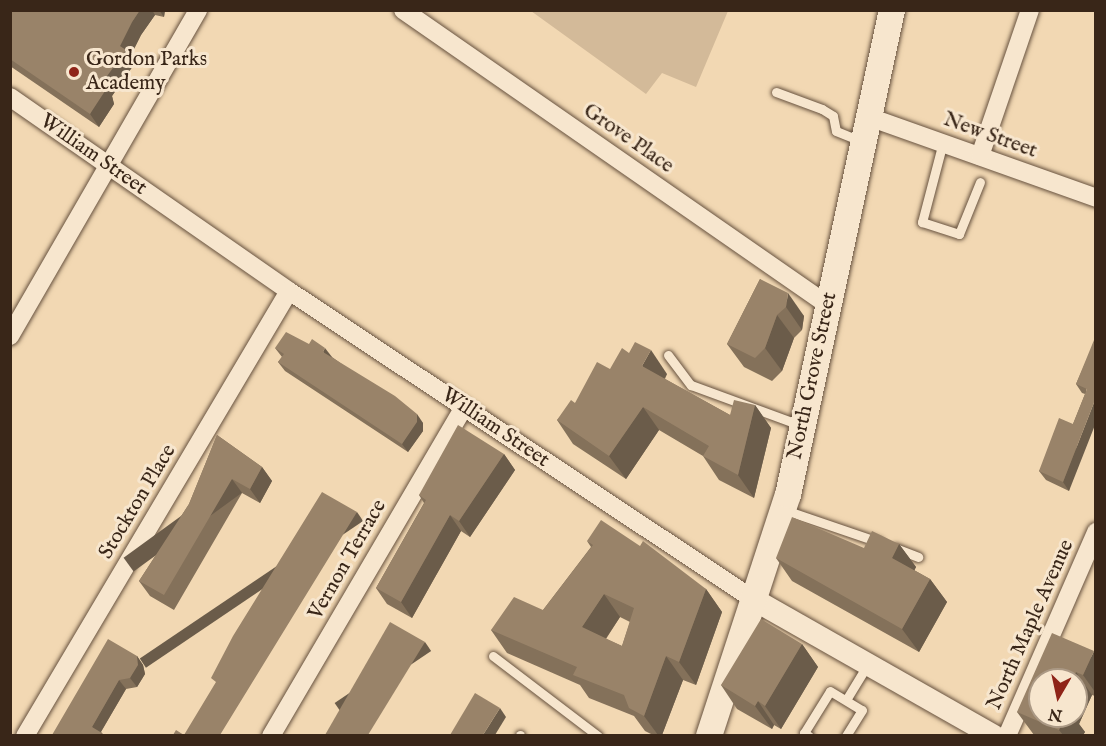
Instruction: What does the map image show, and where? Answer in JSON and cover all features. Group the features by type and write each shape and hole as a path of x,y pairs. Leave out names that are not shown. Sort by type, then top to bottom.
{"main road":[{"name":"North Grove Street","path":"709,735 783,510 892,10"}],"street":[{"path":"10,336 110,167 198,10"},
{"name":"Grove Place","path":"403,10 828,305"},
{"path":"980,156 1030,10"},
{"name":"William Street","path":"10,98 289,291 753,599 994,735"},
{"name":"New Street","path":"869,117 1095,196"},
{"name":"Stockton Place","path":"25,735 289,291"},
{"name":"Vernon Terrace","path":"272,735 464,407"},
{"name":"North Maple Avenue","path":"1007,735 1095,532"}],"lane":[{"path":"776,92 822,109 833,116 836,131 864,142"},
{"path":"943,142 922,222 959,234 980,182"},
{"path":"668,355 691,384 803,426"},
{"path":"783,510 918,557"},
{"path":"493,656 598,735"},
{"path":"846,700 868,664"},
{"path":"809,735 804,732 830,691 862,710 846,735"}],"shaded area":[{"path":"531,11 728,11 696,87 662,73 646,94"}],"building":[{"name":"Gordon Parks Academy","path":"10,10 140,10 120,46 126,50 102,83 105,91 90,114 10,59"},
{"path":"760,279 788,293 786,307 777,315 765,348 755,358 727,344"},
{"path":"286,332 309,344 312,339 325,348 323,352 395,396 417,414 417,422 402,444 278,362 284,354 275,348"},
{"path":"1094,340 1095,400 1063,482 1039,471 1059,418 1073,424 1087,389 1076,384"},
{"path":"635,342 651,350 642,366 730,415 734,400 755,405 738,475 703,456 709,446 643,407 609,456 557,420 571,400 575,403 597,362 610,369 622,348 629,353"},
{"path":"458,425 504,454 459,521 450,515 401,602 376,588 426,500 419,495"},
{"path":"217,435 262,467 250,489 232,479 164,595 139,581 189,504"},
{"path":"322,492 357,512 220,735 184,735 216,682 211,678 233,636"},
{"path":"792,517 864,548 872,531 899,544 892,558 930,579 902,629 776,558"},
{"path":"601,520 640,546 643,541 706,589 679,662 666,656 644,716 629,708 624,695 573,675 577,667 491,630 514,597 543,610 593,545 587,541","holes":["604,594 634,608 622,646 582,627"]},
{"path":"761,619 802,644 765,706 758,701 755,706 721,685"},
{"path":"390,622 425,642 368,735 325,735"},
{"path":"1052,633 1094,651 1086,668 1036,668"},
{"path":"108,639 137,656 138,665 130,678 119,680 92,727 102,733 101,735 52,735"},
{"path":"1028,687 1028,717 1017,712"},
{"path":"475,693 500,708 483,735 450,735"},
{"path":"176,730 184,735 173,735"}],"place":[{"name":"Gordon Parks Academy","path":"74,72"}]}
